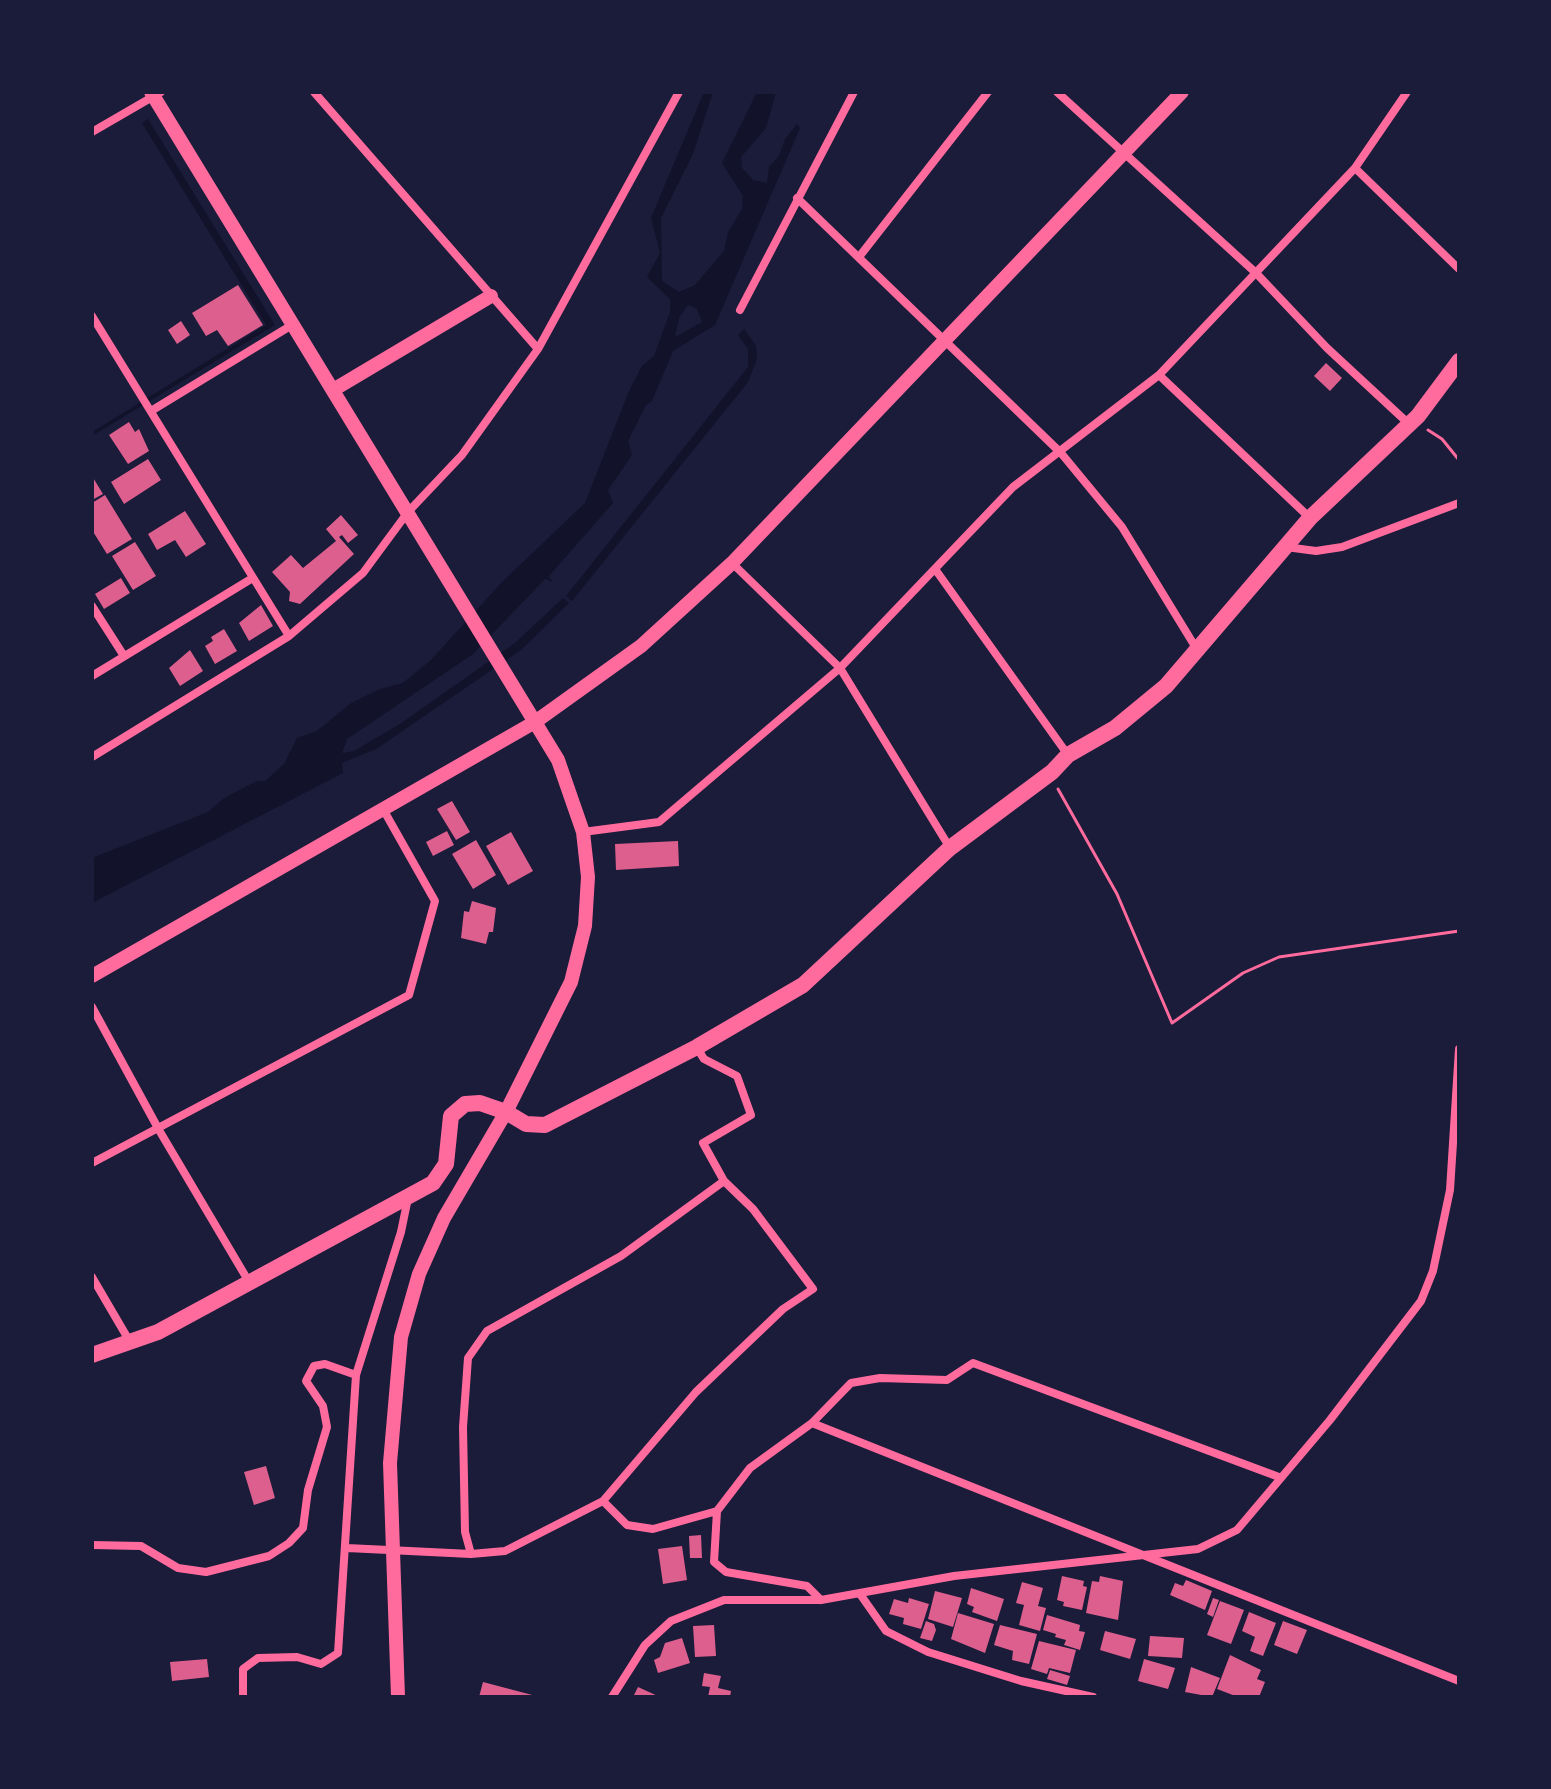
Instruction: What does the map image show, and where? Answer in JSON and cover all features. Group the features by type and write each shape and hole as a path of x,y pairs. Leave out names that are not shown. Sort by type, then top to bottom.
{"main road":[{"path":"92,1355 158,1332 433,1183 446,1164 451,1116 465,1104 480,1103 506,1112 526,1124 545,1125 697,1047 803,985 950,848 1052,772 1068,755 1115,728 1166,686 1310,518 1409,424 1459,361"}],"street":[{"path":"314,92 538,349"},
{"path":"92,757 289,636 363,573 412,518 462,455 538,349 679,92"},
{"path":"740,310 854,92"},
{"path":"859,257 988,92"},
{"path":"1057,92 1256,273 1327,348 1409,424"},
{"path":"92,976 535,722 641,646 732,563 1182,92"},
{"path":"583,832 659,822 840,668 1013,487 1159,375 1355,168 1407,92"},
{"path":"92,132 155,93 292,325 558,760 583,832 588,877 586,914 571,982 506,1112 444,1218 419,1274 401,1337 390,1463 398,1697"},
{"path":"1355,168 1459,269"},
{"path":"797,198 1061,453 1122,527 1196,648"},
{"path":"333,390 491,296"},
{"path":"92,316 251,579 289,636"},
{"path":"151,411 292,325"},
{"path":"1159,375 1310,518"},
{"path":"1286,547 1316,551 1342,547 1459,503"},
{"path":"732,563 840,668 950,848"},
{"path":"935,569 1068,755"},
{"path":"92,676 251,579"},
{"path":"92,606 124,656"},
{"path":"92,1163 409,995 435,901 383,809"},
{"path":"92,1007 159,1130 249,1282"},
{"path":"347,1548 471,1554 505,1551 550,1531 603,1501 706,1383 783,1309 813,1289 753,1209 724,1181 703,1143 751,1115 737,1076 704,1059 697,1047"},
{"path":"612,1697 645,1645 671,1621 724,1600 821,1600 954,1576 1198,1549 1237,1530 1330,1420 1421,1301 1437,1259 1450,1190 1459,1049"},
{"path":"471,1554 465,1532 463,1427 468,1358 487,1331 621,1256 724,1181"},
{"path":"243,1697 243,1669 258,1658 297,1657 321,1664 338,1653 356,1375 401,1232 408,1198"},
{"path":"92,1277 130,1342"},
{"path":"821,1600 807,1586 726,1572 714,1562 717,1511 750,1468 812,1423 851,1383 880,1378 947,1380 973,1363 1279,1477"},
{"path":"92,1545 141,1546 178,1568 206,1572 269,1556 289,1543 303,1528 308,1490 327,1427 323,1406 306,1381 314,1366 325,1364 356,1375"},
{"path":"812,1423 1459,1681"},
{"path":"603,1501 627,1525 653,1529 717,1511"},
{"path":"860,1594 886,1631 928,1652 1021,1681 1093,1697"}],"path":[{"path":"1409,424 1427,429 1442,439 1459,460"},
{"path":"1052,772 1059,793 1117,894 1172,1023 1243,973 1279,957 1459,931"}],"shaded area":[{"path":"704,92 713,92 693,154 661,218 662,281 679,292 695,285 724,251 728,232 742,209 743,196 722,163 757,92 776,92 766,128 741,157 742,168 753,180 767,183 769,167 779,156 785,139 797,124 800,128 715,325 673,351 652,401 646,405 628,441 632,455 608,490 613,503 549,576 553,582 545,579 473,654 347,739 342,753 354,751 400,724 515,643 563,598 569,603 521,650 376,749 342,763 343,773 92,903 92,858 208,812 224,798 257,781 265,781 284,764 297,738 317,731 351,703 380,689 403,683 431,660 502,582 585,503 629,391 642,366 654,356 670,312 670,299 647,277 660,253 651,218","holes":["688,305 697,309 702,322 675,337 679,318"]},
{"path":"148,119 275,325 92,436 92,432 266,325 142,123"},
{"path":"744,329 756,346 757,359 748,382 572,601 566,596 748,367 748,349 738,335"}],"building":[{"path":"238,285 263,325 228,346 217,330 206,336 192,313"},
{"path":"181,321 190,335 177,344 168,330"},
{"path":"1326,363 1342,378 1330,391 1314,376"},
{"path":"129,422 135,432 139,429 149,451 128,464 109,435"},
{"path":"148,459 161,480 124,504 111,482"},
{"path":"92,476 103,494 92,500"},
{"path":"105,495 132,539 107,554 92,530 92,503"},
{"path":"185,511 206,544 186,557 175,540 157,550 148,534"},
{"path":"341,515 358,535 348,543 342,535 339,537 354,554 300,604 289,601 290,592 272,572 291,555 303,568 336,541 326,529"},
{"path":"135,542 156,576 133,590 112,556"},
{"path":"121,578 130,593 104,609 95,594"},
{"path":"261,605 273,626 249,641 239,623"},
{"path":"224,629 237,651 215,664 205,646 213,641 211,637"},
{"path":"190,650 203,671 180,686 169,668"},
{"path":"452,801 470,832 456,840 437,809"},
{"path":"447,831 454,845 433,856 426,842"},
{"path":"511,832 533,871 508,885 486,846"},
{"path":"476,840 496,875 473,889 452,854"},
{"path":"678,841 679,866 616,870 615,844"},
{"path":"472,901 496,908 493,932 489,932 486,944 461,938 464,911 469,912"},
{"path":"266,1466 275,1498 254,1505 244,1472"},
{"path":"701,1535 702,1558 690,1558 689,1536"},
{"path":"682,1546 687,1580 663,1584 658,1549"},
{"path":"1062,1576 1084,1581 1083,1586 1087,1587 1082,1610 1063,1606 1064,1602 1057,1600"},
{"path":"1100,1576 1123,1581 1118,1620 1086,1613 1092,1581 1099,1582"},
{"path":"1186,1580 1212,1591 1205,1610 1170,1595 1175,1583 1183,1586"},
{"path":"1022,1582 1043,1588 1038,1606 1046,1608 1040,1631 1019,1625 1024,1605 1016,1603"},
{"path":"971,1588 1004,1599 997,1621 972,1612 974,1607 967,1604"},
{"path":"935,1591 962,1598 953,1627 928,1619"},
{"path":"909,1598 929,1604 921,1629 903,1624 904,1618 889,1614 894,1599 908,1603"},
{"path":"1213,1598 1219,1600 1213,1617 1207,1614"},
{"path":"1220,1601 1244,1610 1231,1644 1207,1635"},
{"path":"1249,1612 1276,1623 1263,1656 1250,1651 1255,1637 1242,1631"},
{"path":"958,1613 994,1624 985,1653 951,1639"},
{"path":"1047,1615 1080,1625 1079,1631 1085,1632 1080,1650 1064,1645 1066,1640 1043,1630"},
{"path":"926,1621 934,1624 936,1630 932,1641 920,1638"},
{"path":"1283,1621 1307,1630 1297,1654 1274,1645"},
{"path":"714,1625 716,1656 695,1657 693,1626"},
{"path":"1000,1625 1037,1634 1029,1664 1012,1660 1013,1651 994,1645"},
{"path":"1105,1631 1136,1639 1130,1659 1100,1650"},
{"path":"1150,1636 1184,1638 1182,1658 1148,1656"},
{"path":"682,1638 690,1663 658,1673 654,1660 660,1657 665,1643"},
{"path":"1039,1641 1076,1650 1070,1673 1049,1668 1047,1674 1031,1669"},
{"path":"1230,1655 1261,1670 1257,1679 1265,1682 1259,1697 1238,1697 1217,1689"},
{"path":"207,1659 209,1677 172,1681 170,1662"},
{"path":"1144,1659 1175,1668 1168,1689 1138,1681"},
{"path":"1191,1667 1220,1678 1212,1697 1185,1692"},
{"path":"1050,1670 1070,1676 1067,1685 1047,1679"},
{"path":"704,1673 721,1676 718,1688 731,1691 730,1697 708,1697 710,1687 702,1686"},
{"path":"483,1682 536,1696 536,1697 479,1697"},
{"path":"638,1687 660,1697 633,1697"}]}
